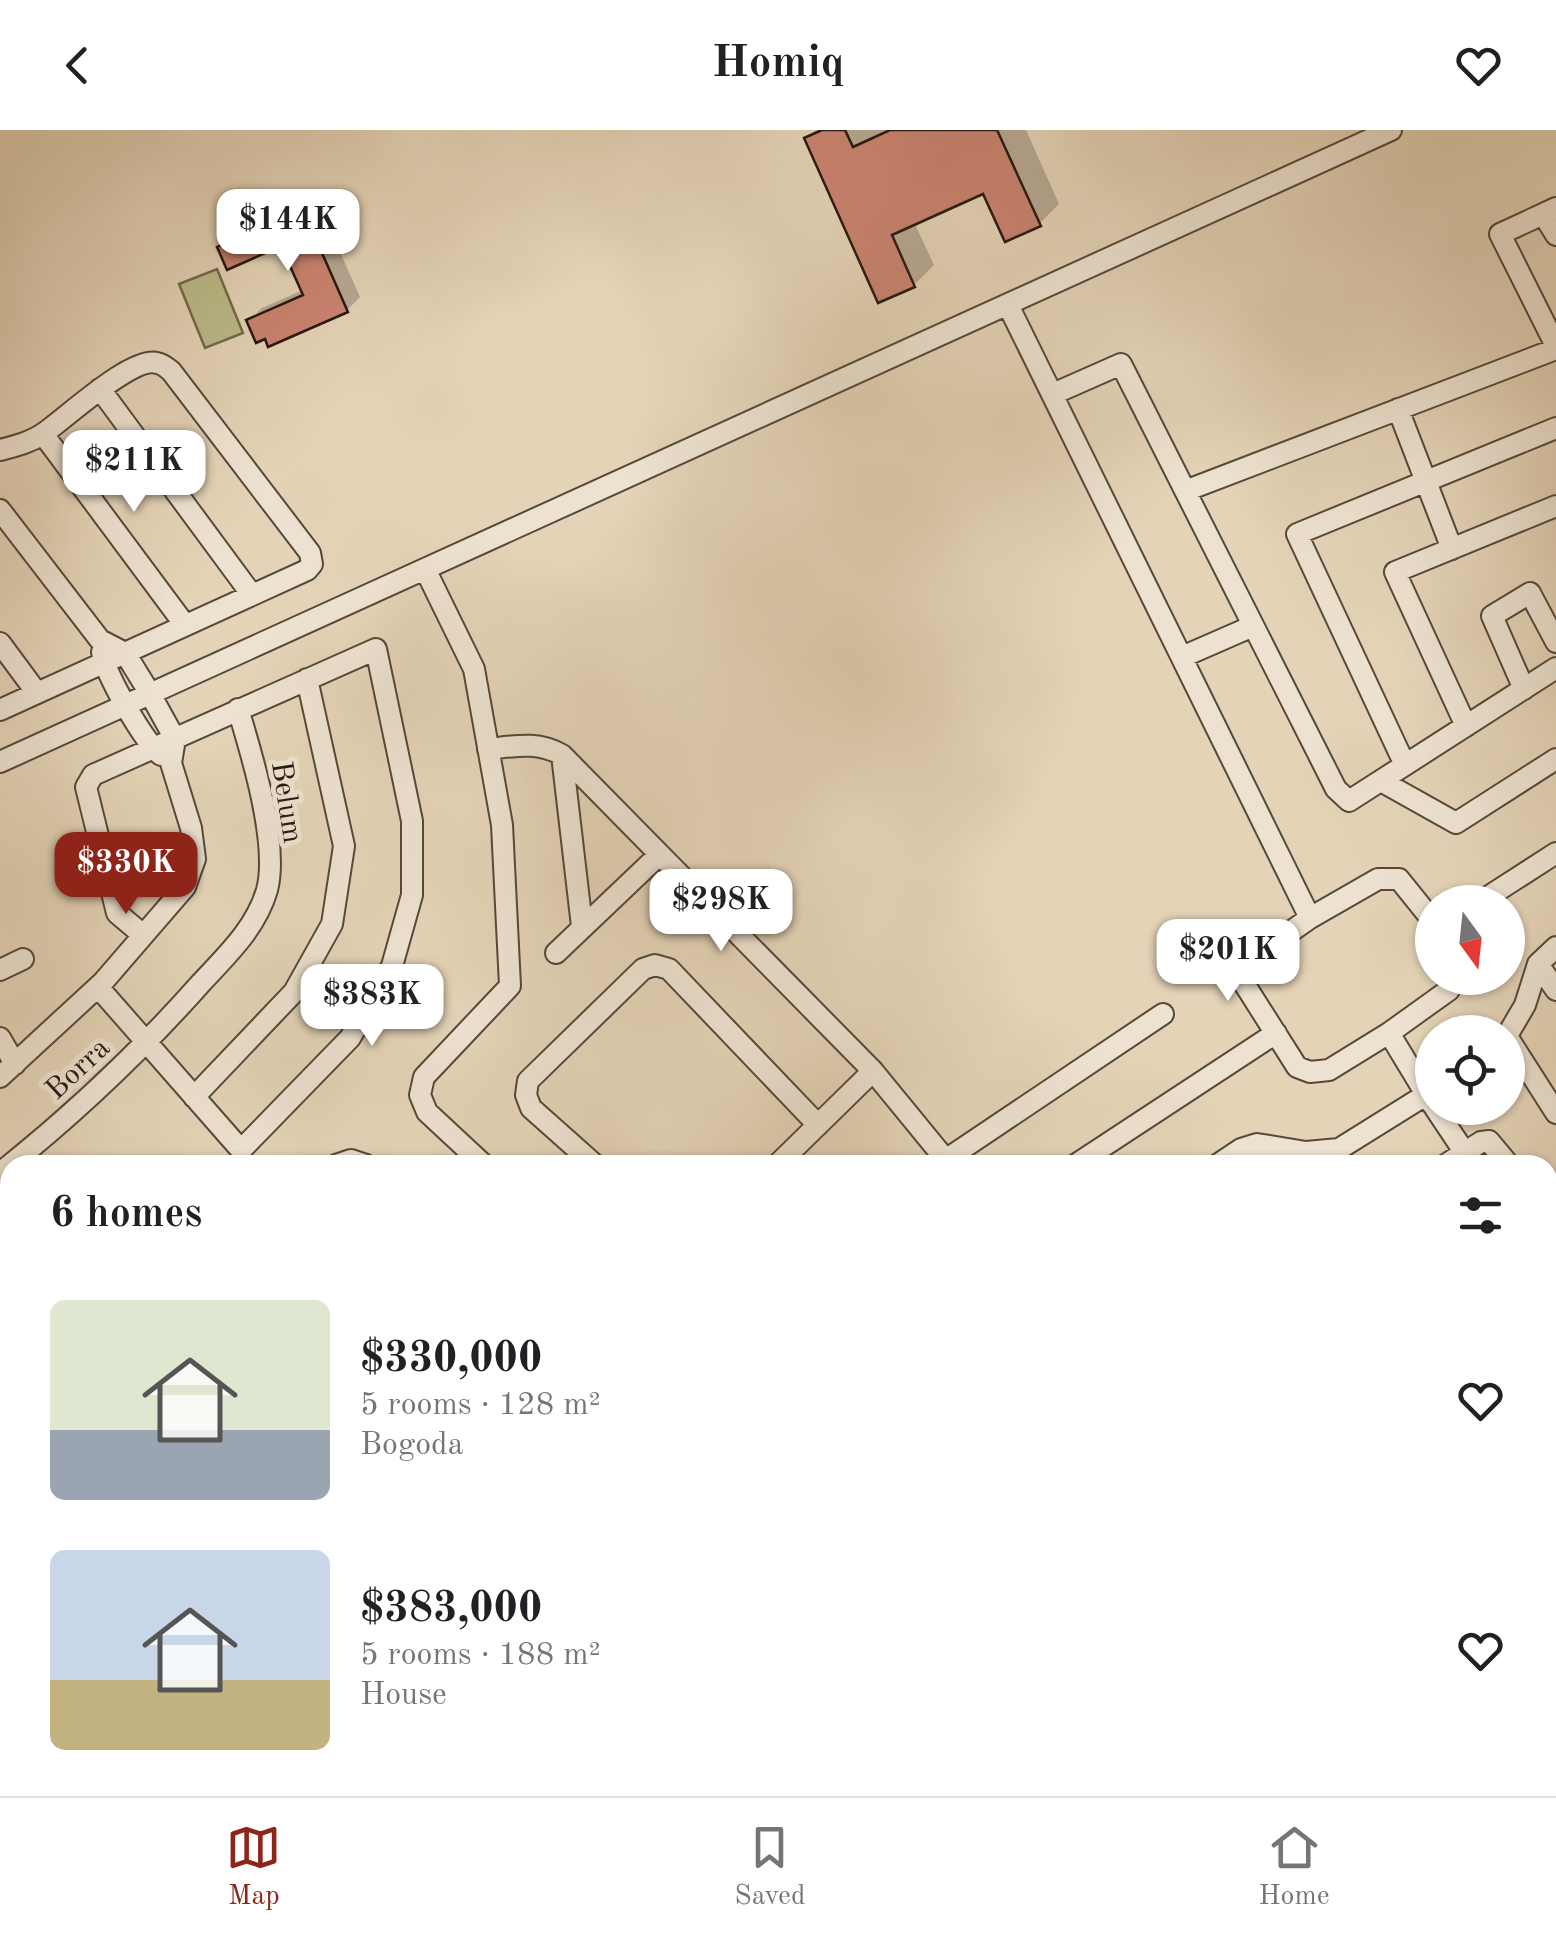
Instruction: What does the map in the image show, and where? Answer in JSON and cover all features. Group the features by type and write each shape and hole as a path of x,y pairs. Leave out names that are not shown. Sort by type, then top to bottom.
{"street":[{"path":"0,762 1391,130"},
{"path":"1186,492 1556,347 1500,234 1550,211 1556,235"},
{"path":"1008,305 1310,918"},
{"path":"0,450 43,434 100,389 142,365 156,362 172,370 310,553 312,564 307,570 0,710"},
{"path":"1052,394 1121,364 1336,790 1349,801 1556,668"},
{"path":"100,389 252,595"},
{"path":"1398,410 1452,549"},
{"path":"1405,765 1298,534 1556,428"},
{"path":"43,434 184,625"},
{"path":"1466,726 1395,572 1556,506"},
{"path":"0,510 100,640 124,652 149,692 175,740 171,762 192,828 195,859 185,887 143,936 98,986 8,1071 0,1038"},
{"path":"425,569 474,669 502,825 510,986 424,1077 420,1095 427,1112 473,1155"},
{"path":"1524,689 1492,616 1530,593 1556,642"},
{"path":"1182,657 1253,626"},
{"path":"100,640 104,662 126,703 154,749 171,762"},
{"path":"0,643 37,692"},
{"path":"98,986 240,1150 350,1038 392,966 412,895 412,821 376,649 92,775 86,787 118,913 143,936"},
{"path":"194,1097 294,992 332,924 344,846 307,679"},
{"name":"Belum","path":"148,1044 247,932 267,889 269,838 238,709"},
{"path":"488,749 534,744 547,746 562,756 872,1070 939,1155"},
{"path":"562,756 582,926"},
{"path":"1381,781 1456,823 1556,759"},
{"path":"1506,885 1556,853"},
{"path":"556,953 659,855"},
{"path":"1415,899 1399,879 1378,878 1310,918 1249,961 1245,984 1297,1066 1310,1072 1329,1070 1442,995"},
{"path":"1520,1015 1538,964 1556,947"},
{"path":"0,970 23,959"},
{"path":"1538,964 1556,990"},
{"path":"584,1155 531,1108 526,1095 528,1081 643,969 655,965 669,969 818,1125"},
{"path":"957,1155 1163,1014"},
{"path":"1091,1155 1276,1033"},
{"path":"1389,1033 1415,1073"},
{"name":"Borra","path":"23,1155 74,1114 148,1044"},
{"path":"1525,1063 1556,1113"},
{"path":"786,1155 872,1070"},
{"path":"1347,1155 1415,1110"},
{"path":"1448,1125 1466,1155"},
{"path":"1472,1155 1490,1140 1501,1155"},
{"path":"1232,1155 1257,1144 1329,1155"},
{"path":"1257,1144 1264,1155"}],"shaded area":[{"path":"217,269 243,333 205,348 179,284"}],"building":[{"path":"822,130 845,130 853,147 890,130 997,130 1041,226 1005,242 983,194 892,235 915,287 878,303 804,138"},
{"path":"300,203 348,312 268,347 265,339 256,343 246,320 303,295 281,246 227,270 217,247 223,244 220,237"}]}
